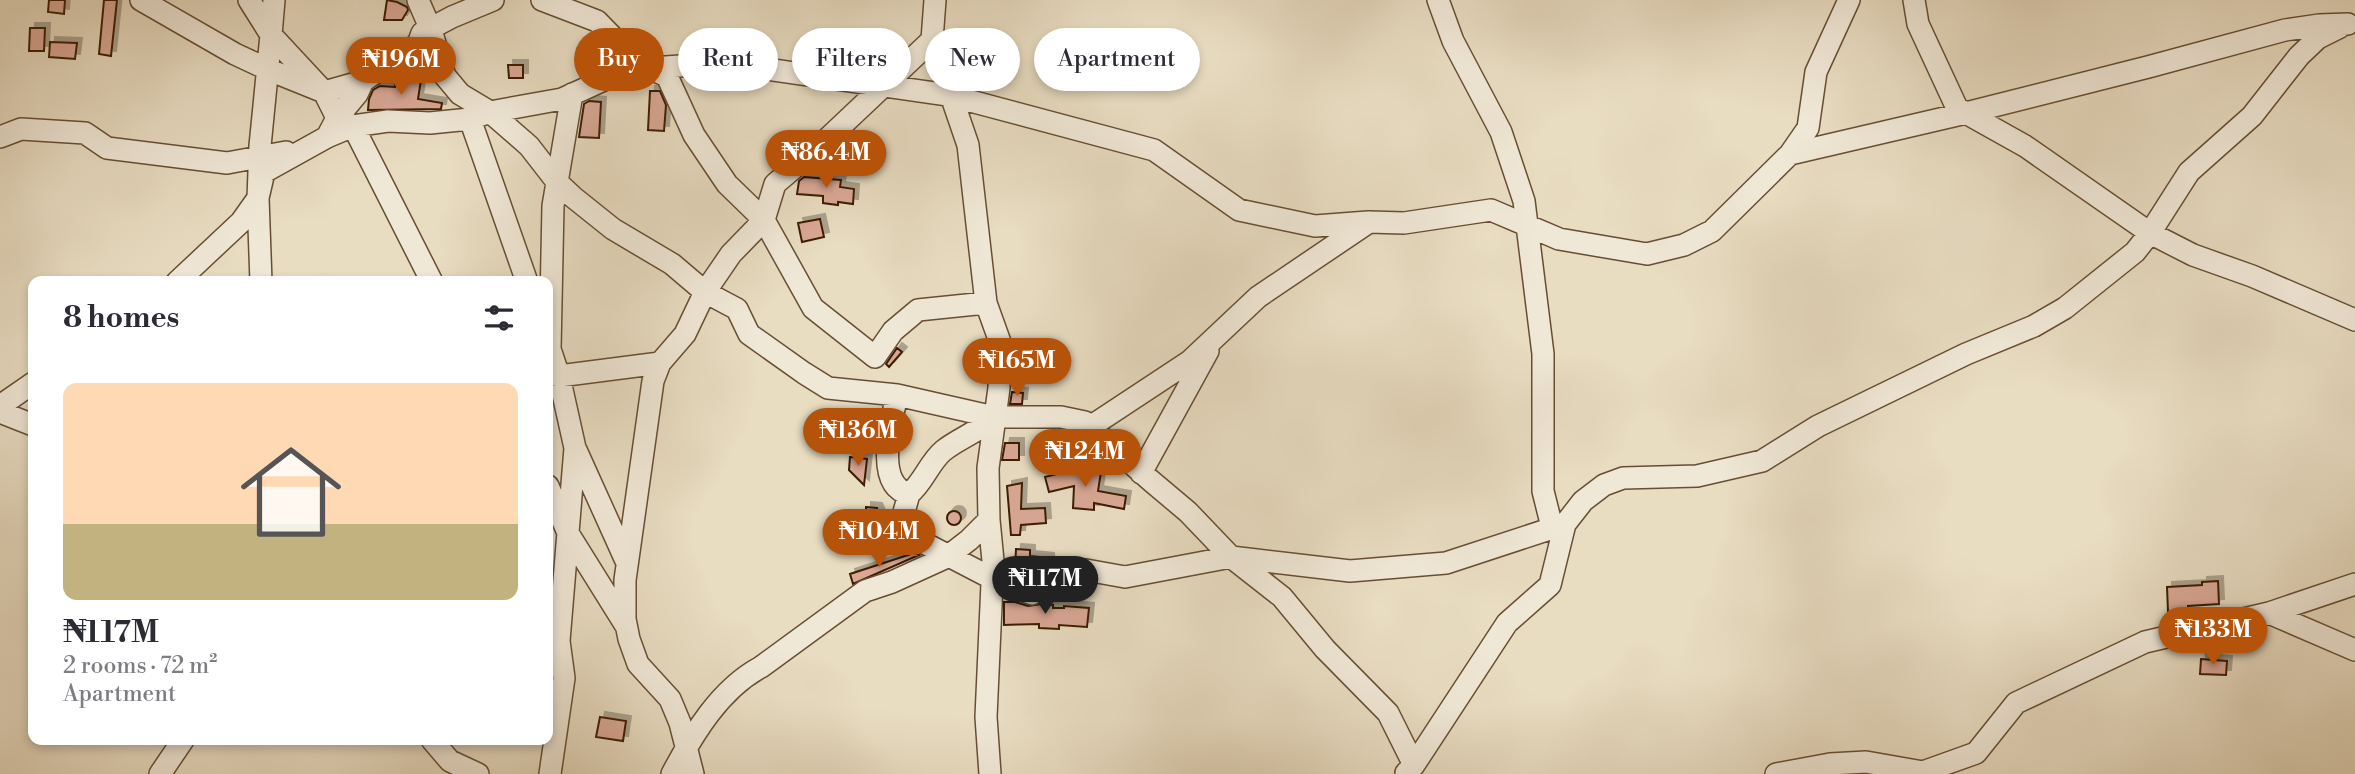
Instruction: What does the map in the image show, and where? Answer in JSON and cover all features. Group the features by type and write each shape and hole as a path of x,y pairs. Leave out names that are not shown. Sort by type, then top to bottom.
{"street":[{"path":"141,0 267,69 324,92 363,81 418,44 422,33 493,0"},
{"path":"249,0 271,35 324,92 345,122 429,276"},
{"path":"261,276 258,198 274,0"},
{"path":"418,0 446,76 480,116 529,146 558,182 613,229 672,264 705,292 737,309 749,334 828,388 897,395 993,417 1061,417 1081,420 1188,512 1231,556 1282,597 1325,649 1388,713 1409,770"},
{"path":"542,0 597,22 603,28"},
{"path":"933,28 935,0"},
{"path":"1409,770 1507,623 1550,585 1559,526 1543,491 1543,354 1524,201 1501,132 1453,41 1438,0"},
{"path":"911,90 951,95 1154,150 1239,210 1315,226 1369,222 1404,223 1491,210 1559,239 1647,254 1684,245 1712,231 1790,154 1808,128 1816,72 1849,0"},
{"path":"1914,0 1918,24 1957,108 2025,146 2150,233 2193,255 2252,276 2355,320"},
{"path":"1790,154 2148,68 2285,30 2351,23"},
{"path":"993,417 977,432 944,451 927,469 909,494 899,530 993,578 1032,594 1086,569 1125,577 1231,556 1350,571 1446,563 1559,526 1583,501 1604,485 1623,478 1698,476 1762,461 1818,426 1966,355 2034,326 2065,308 2135,252 2189,172 2252,116 2300,56 2318,38 2351,23"},
{"path":"911,60 925,47"},
{"path":"664,65 724,63 792,73"},
{"path":"664,75 667,76 694,135 727,184 764,220 813,308 875,357 893,331 918,310 986,303"},
{"path":"183,276 241,222 258,198 264,172 327,137 345,122 363,81"},
{"path":"345,122 430,123 562,99 580,91"},
{"path":"693,774 680,723 670,699 638,664 627,627 625,580 652,388 660,363 685,334 705,292 730,254 764,220 775,184 879,91"},
{"path":"950,91 968,145 986,303 1000,342 999,388 988,468 993,561 986,717 990,774"},
{"path":"551,276 553,206 572,94"},
{"path":"480,116 525,276"},
{"path":"0,137 21,129 85,133 107,148 228,163 306,149"},
{"path":"1090,427 1190,362 1258,297 1369,222"},
{"path":"1141,473 1216,337"},
{"path":"627,563 575,447 554,375 660,363"},
{"path":"0,406 28,386"},
{"path":"897,395 888,445 888,469 890,479 903,493 909,494"},
{"path":"0,412 28,423"},
{"path":"550,774 564,678 559,641 575,447"},
{"path":"553,498 568,533 627,627"},
{"path":"672,774 693,735 723,698 748,674 865,590 892,582 949,556 969,541 989,520"},
{"path":"1776,774 1830,764 1866,762 1923,772 1976,753 2016,703 2145,642 2269,613 2355,584"},
{"path":"2269,613 2355,650"},
{"path":"160,774 180,745"},
{"path":"436,745 450,761 478,774"}],"building":[{"path":"49,0 65,0 64,14 48,12"},
{"path":"104,0 117,0 111,56 99,54"},
{"path":"387,0 407,7 402,20 384,20"},
{"path":"30,28 45,28 44,51 29,51"},
{"path":"50,42 77,43 75,59 49,57"},
{"path":"508,65 523,65 523,78 509,78"},
{"path":"396,76 421,80 418,99 442,103 441,109 368,110 373,90 380,86 395,87"},
{"path":"650,91 660,91 666,105 664,131 648,130"},
{"path":"589,101 601,102 599,138 579,137 584,104"},
{"path":"804,177 841,180 840,187 854,189 853,204 823,203 823,196 797,194 799,181"},
{"path":"820,219 824,237 802,242 798,223"},
{"path":"897,348 902,352 889,367 886,364"},
{"path":"1012,392 1023,393 1022,404 1010,404"},
{"path":"1005,443 1019,443 1019,460 1002,460"},
{"path":"850,457 867,459 864,485 849,470"},
{"path":"1092,465 1092,471 1101,472 1098,491 1126,496 1124,509 1094,503 1094,510 1073,508 1074,486 1049,492 1045,477"},
{"path":"1022,483 1021,509 1045,508 1046,523 1021,525 1020,535 1011,535 1007,486"},
{"path":"866,507 877,508 884,524 866,524"},
{"path":"954,511 959,513 959,523 954,525 949,523 947,518 949,513"},
{"path":"1016,549 1030,550 1030,556 1049,558 1050,572 1015,569"},
{"path":"914,553 919,555 853,584 850,574"},
{"path":"2218,581 2219,604 2188,606 2188,610 2168,612 2167,587 2202,585 2202,582"},
{"path":"1004,602 1028,606 1053,605 1053,608 1089,608 1087,627 1059,625 1059,629 1039,628 1039,624 1004,625"},
{"path":"2201,659 2227,661 2226,675 2200,674"},
{"path":"600,717 626,721 623,741 596,737"}]}
